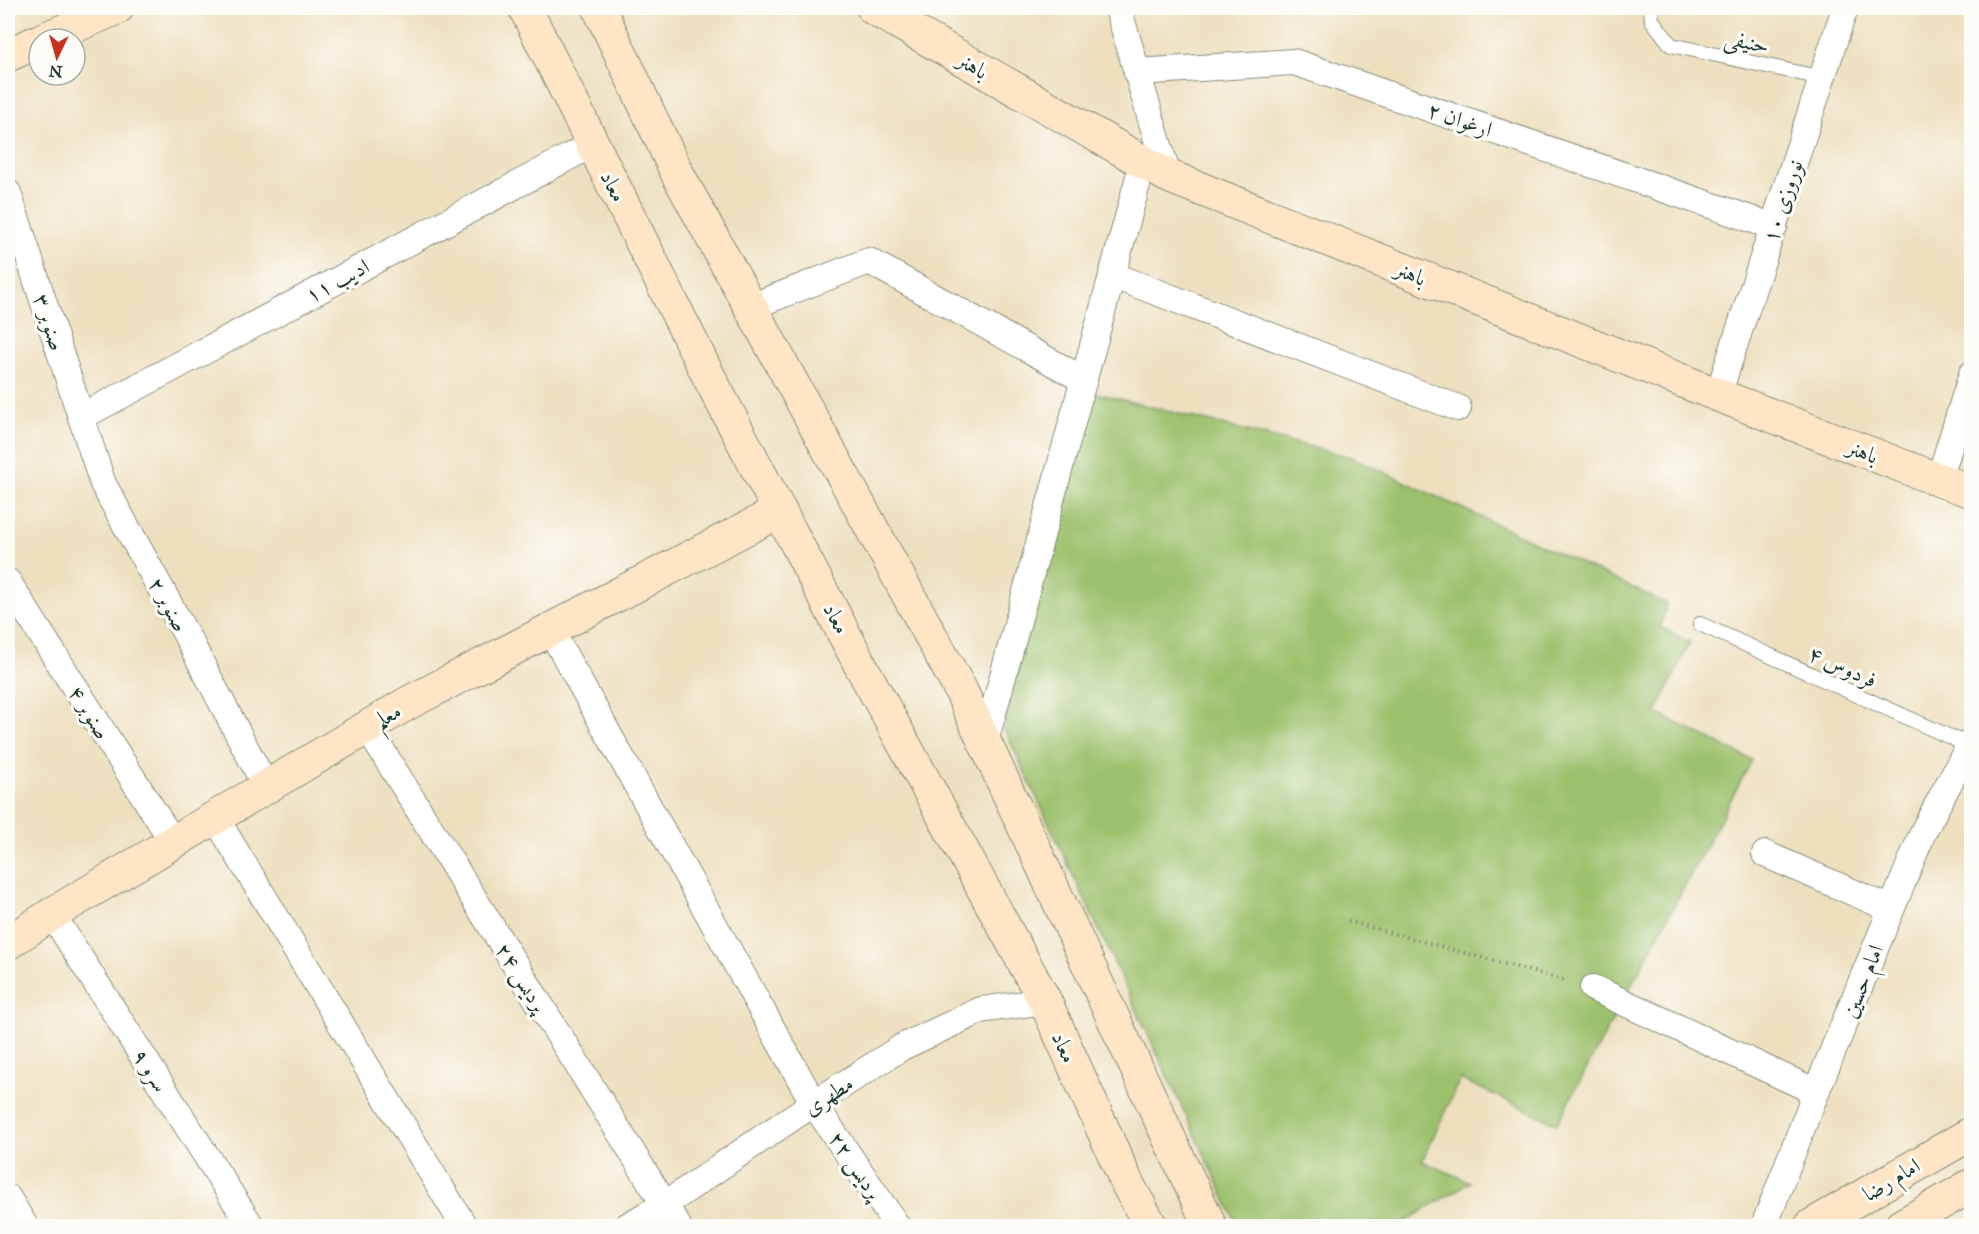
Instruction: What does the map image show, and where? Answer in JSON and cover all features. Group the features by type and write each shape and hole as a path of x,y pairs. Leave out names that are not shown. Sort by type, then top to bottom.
{"main road":[{"path":"72,27 117,8"},
{"name":"معاد","path":"525,8 708,375 861,666 1045,1001 1128,1185 1151,1227"},
{"path":"599,8 678,176 955,679 1210,1227"},
{"name":"باهنر","path":"873,8 1155,169 1718,395 1939,480 1971,490"},
{"path":"8,55 27,46"},
{"name":"معلم","path":"8,943 52,914 410,702 780,511"},
{"name":"امام رضا","path":"1811,1227 1971,1133"},
{"name":"امام رضا","path":"1901,1227 1971,1185"}],"street":[{"path":"985,742 1112,275 1155,169 1137,72 1118,8"},
{"name":"نوروزی ۱۰","path":"1718,395 1845,8"},
{"name":"ارغوان ۲","path":"1137,72 1294,62 1774,227"},
{"name":"ادیب ۱۱","path":"81,417 593,144"},
{"name":"صنوبر ۳","path":"8,193 81,417"},
{"path":"750,307 869,261 1084,380"},
{"path":"1112,275 1458,408"},
{"path":"1939,480 1971,374"},
{"name":"صنوبر ۲","path":"81,417 103,484 189,640 266,787"},
{"name":"صنوبر ۴","path":"8,582 173,842"},
{"name":"پردیس ۲۲","path":"550,629 814,1104 897,1227"},
{"name":"پردیس ۲۴","path":"367,727 678,1227"},
{"name":"امام حسین","path":"1764,1227 1816,1092 1924,830 1970,743"},
{"path":"215,817 464,1227"},
{"path":"1766,854 1891,909"},
{"name":"سرو ۹","path":"52,914 251,1227"},
{"path":"1593,988 1816,1092"},
{"name":"مطهری","path":"627,1227 664,1205 902,1047 981,1010 1045,1001"},
{"path":"8,1198 25,1227"}],"lane":[{"name":"حنیفی","path":"1651,8 1652,20 1671,45 1822,78"},
{"name":"فردوس ۴","path":"1700,624 1970,743"}],"path":[{"path":"1348,921 1593,988"}],"green space":[{"path":"1084,390 1354,458 1667,604 1660,627 1690,642 1656,713 1752,760 1557,1124 1460,1079 1422,1161 1470,1182 1398,1226 1238,1226 1004,728"}]}
